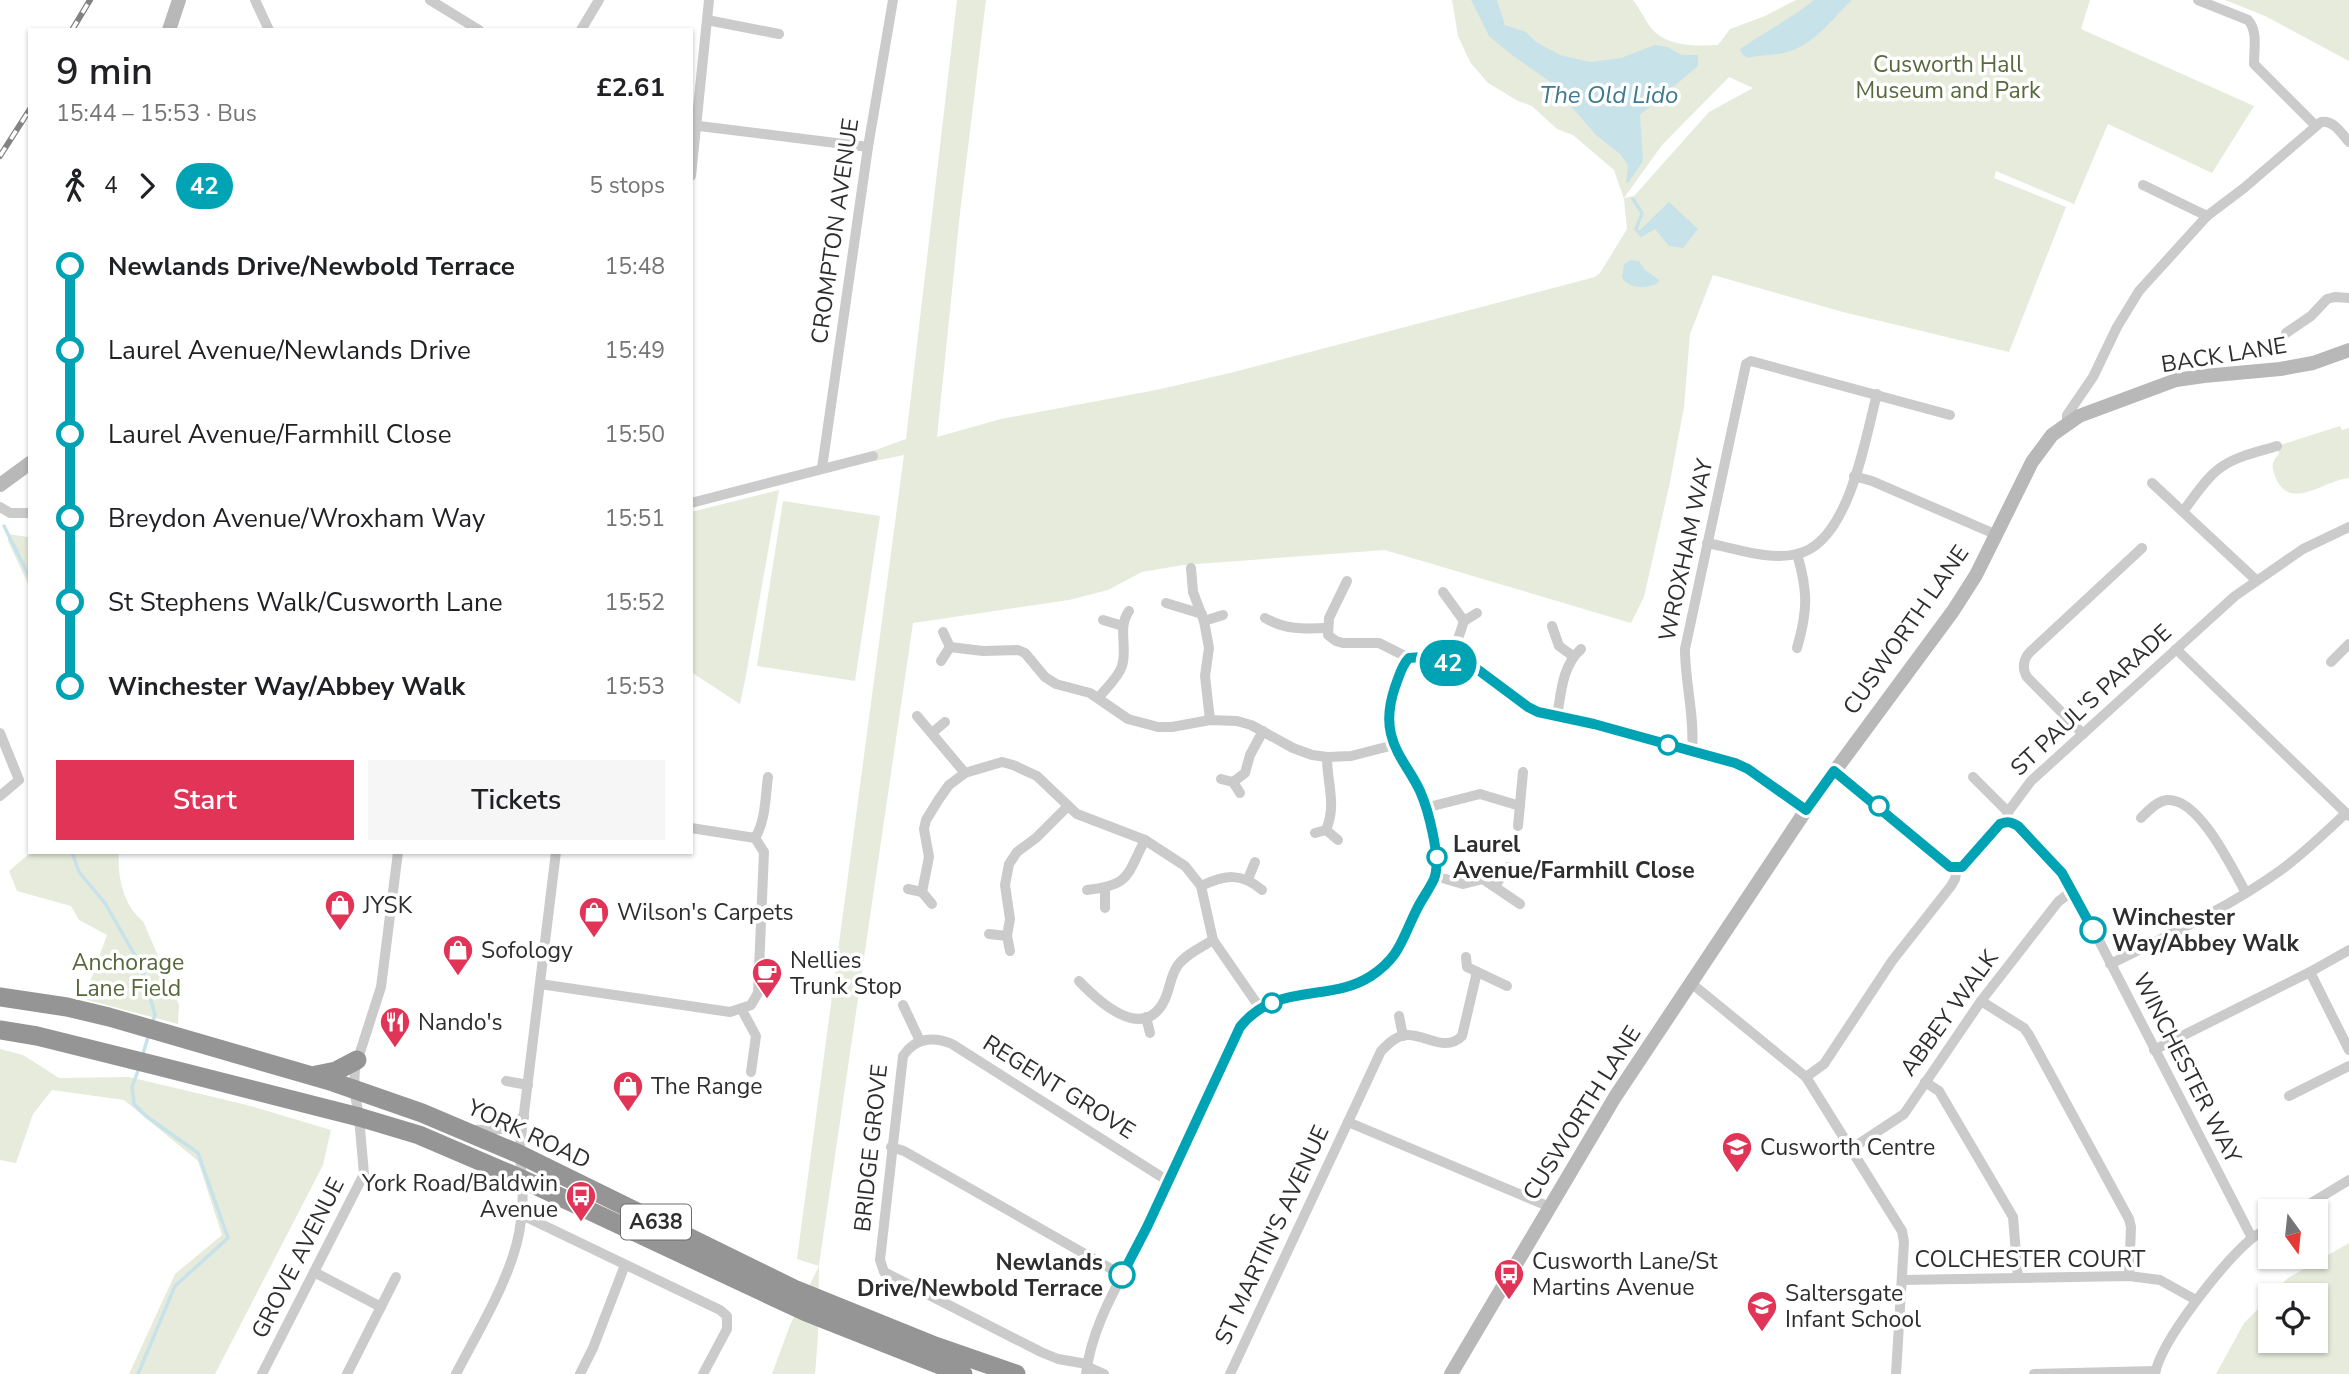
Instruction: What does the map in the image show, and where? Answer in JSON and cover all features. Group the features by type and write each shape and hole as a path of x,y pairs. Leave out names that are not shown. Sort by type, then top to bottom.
{"highway":[{"name":"YORK ROAD","path":"0,997 67,1007 109,1017 354,1089 464,1130 519,1154 793,1297"},
{"name":"YORK ROAD","path":"0,1030 37,1036 359,1117 419,1135 964,1374"},
{"path":"311,1076 336,1071 357,1060"},
{"name":"YORK ROAD","path":"816,1307 1016,1374"}],"street":[{"path":"170,28 179,0"},
{"path":"255,0 268,28"},
{"path":"430,0 475,28"},
{"path":"449,12 456,0"},
{"path":"583,28 599,0"},
{"path":"709,0 694,125 868,147"},
{"name":"CROMPTON AVENUE","path":"822,468 868,147 893,0"},
{"path":"2198,0 2252,23 2255,29 2254,64 2315,125 2327,121 2349,142"},
{"path":"707,20 779,34"},
{"name":"CUSWORTH LANE","path":"1451,1374 1615,1097 1806,810 1953,611 1976,575 2032,462 2052,435 2067,422 2067,415 2093,377 2116,327 2139,291 2207,216 2244,188 2315,125"},
{"path":"2143,185 2207,216"},
{"path":"2286,333 2311,316 2327,299 2349,298"},
{"name":"BACK LANE","path":"2067,422 2176,380 2280,369 2313,363 2349,350"},
{"name":"WROXHAM WAY","path":"1692,751 1691,704 1686,684 1685,649 1746,364 1752,361 1877,394"},
{"path":"1707,543 1774,556 1810,550 1832,531 1843,512 1877,394 1950,415"},
{"path":"2184,510 2223,466 2240,457 2277,446"},
{"path":"693,502 873,456"},
{"path":"0,485 28,464"},
{"path":"1854,476 1872,481 1997,536"},
{"path":"2152,483 2256,580"},
{"path":"0,507 10,513 28,513"},
{"name":"ST PAUL'S PARADE","path":"1806,1077 1824,1064 1892,961 1955,879 1957,869 1966,865 2007,817 2031,781 2256,580 2303,549 2349,527"},
{"path":"2083,734 2027,677 2025,662 2030,652 2142,548"},
{"path":"1797,554 1807,594 1806,617 1797,650"},
{"path":"1191,568 1194,592 1209,648 1205,676 1210,720"},
{"path":"1347,581 1332,610 1327,628 1330,638 1336,641 1379,643 1409,658 1422,657 1477,669 1528,707 1735,763 1748,769 1806,810"},
{"path":"1443,592 1464,621"},
{"path":"1166,603 1203,618 1223,615"},
{"path":"1099,697 1123,664 1123,626 1129,611"},
{"path":"1450,663 1464,621 1477,613"},
{"path":"1265,618 1279,626 1291,628 1327,628"},
{"path":"1104,620 1123,626"},
{"path":"1552,626 1559,646 1577,652 1564,678 1557,717"},
{"path":"943,632 950,647"},
{"path":"2331,662 2349,644"},
{"path":"950,647 1018,650 1025,653 1045,677 1056,684 1090,692 1128,719 1158,727 1210,720 1237,721 1293,748 1327,757 1351,757 1394,745"},
{"path":"941,661 950,647"},
{"path":"2110,964 2246,893 2308,849 2348,814 2176,649"},
{"path":"1104,1374 1086,1368 1096,1332 1240,1027 1261,1008 1284,998 1346,986 1371,976 1385,965 1404,941 1415,912 1436,876 1437,854 1420,791 1394,745 1390,732 1391,702 1403,664 1409,658"},
{"path":"917,716 965,773"},
{"path":"932,733 944,722"},
{"path":"1233,782 1245,773 1250,755 1262,731"},
{"path":"0,733 19,780 0,796"},
{"path":"1327,757 1327,780 1333,810 1321,832 1338,840"},
{"path":"922,892 929,857 925,840 926,820 949,785 965,773 1002,762 1013,765 1037,776 1067,807 1087,819 1145,840 1180,861 1200,886 1213,940 1261,1008"},
{"path":"1834,771 1878,805 1945,865 1957,869"},
{"path":"1518,826 1523,772"},
{"path":"755,838 764,814 768,777"},
{"name":"WINCHESTER WAY","path":"1973,777 2007,817 2062,873 2073,890 2252,1238"},
{"path":"1221,779 1233,782 1240,793"},
{"path":"1425,808 1480,794 1520,806"},
{"path":"2139,820 2157,804 2168,800 2189,808 2215,840 2246,893"},
{"path":"1010,951 1007,936 1010,912 1005,885 1012,857 1067,807"},
{"path":"540,984 730,1012 751,1005 758,993 764,852 755,838 693,828"},
{"path":"1087,890 1117,885 1124,879 1145,840"},
{"name":"GROVE AVENUE","path":"262,1374 363,1174 354,1089 357,1060 381,987 398,854"},
{"path":"456,1374 513,1256 524,1180 519,1154 555,854"},
{"path":"1248,879 1255,862"},
{"path":"1495,886 1507,867"},
{"path":"1436,876 1463,884 1483,879 1520,904"},
{"path":"1200,886 1220,878 1248,879 1262,890"},
{"path":"1105,888 1105,908"},
{"path":"908,890 922,892 932,904"},
{"name":"ABBEY WALK","path":"1851,1149 1904,1114 1981,1001 2058,902 2073,890"},
{"path":"989,934 1007,936"},
{"path":"1079,981 1111,1010 1128,1017 1146,1017 1153,1014 1164,1002 1173,975 1181,962 1213,940"},
{"path":"2154,1050 2349,950"},
{"path":"1466,957 1467,967 1507,986"},
{"path":"1348,1122 1381,1051 1403,1036 1409,1035 1442,1043 1458,1041 1465,1031 1477,972"},
{"path":"2310,972 2349,1050"},
{"path":"1691,983 1806,1077 1902,1231 1904,1242 1896,1374"},
{"path":"1981,1001 2024,1028 2029,1035 2129,1219 2129,1276"},
{"path":"903,1005 922,1040"},
{"path":"742,1010 756,1036 751,1072"},
{"path":"1399,1016 1403,1036"},
{"path":"1146,1017 1150,1033"},
{"name":"REGENT GROVE","path":"922,1040 934,1038 952,1044 1168,1181"},
{"name":"BRIDGE GROVE","path":"922,1040 907,1049 903,1056 880,1259 884,1272 1041,1352 1086,1368"},
{"path":"2287,1098 2349,1066"},
{"path":"506,1081 528,1085"},
{"path":"1925,1082 1939,1091 2013,1217 2018,1278"},
{"path":"464,1130 502,1129 524,1117"},
{"name":"ST MARTIN'S AVENUE","path":"1230,1374 1348,1122 1550,1207"},
{"path":"891,1147 904,1151 1122,1275"},
{"path":"2318,1199 2349,1180"},
{"path":"520,1213 720,1310 727,1317 727,1329 703,1374"},
{"path":"2034,1374 2155,1372 2158,1361 2196,1300 2258,1235"},
{"path":"580,1374 625,1265"},
{"path":"314,1272 381,1307"},
{"name":"COLCHESTER COURT","path":"1902,1280 2129,1276 2160,1280 2196,1300"},
{"path":"347,1374 396,1277"}],"green space":[{"name":"Cusworth Hall Museum and Park","path":"957,0 986,0 960,213 937,437 1001,419 1230,373 1595,277 1600,273 1627,229 1624,199 1614,170 1573,135 1557,129 1532,106 1488,83 1470,62 1458,36 1452,0 1633,0 1650,26 1663,38 1685,45 1702,46 1718,45 1730,29 1765,16 1796,0 2090,0 2081,29 2254,106 2212,173 2108,124 2074,204 1996,171 1994,178 2066,207 2009,352 1843,312 1713,275 1690,334 1684,407 1670,482 1644,597 1631,623 1385,550 1183,565 1142,572 1108,590 1069,600 913,623 819,1266 797,1259 904,455 875,461 873,451 906,439","holes":["1729,77 1753,88 1709,112 1634,196 1624,198 1662,145"]},
{"path":"2225,0 2349,0 2349,61 2265,16"},
{"path":"2340,426 2342,430 2349,428 2349,478 2297,494 2288,492 2280,485 2273,467 2279,454 2277,446"},
{"path":"779,490 740,704 693,673 693,512"},
{"path":"783,501 880,516 855,681 757,666"},
{"path":"8,534 28,537 28,584 8,541"},
{"name":"Anchorage Lane Field","path":"29,854 119,854 119,870 126,899 143,921 179,1005 178,1024 84,999 107,935 79,920 71,906 17,891 9,871"},
{"path":"0,1049 23,1055 59,1078 129,1077 247,1105 331,1130 323,1165 215,1374 129,1374 175,1274 222,1235 198,1161 124,1100 52,1090 33,1114 16,1163 0,1160"},
{"path":"2349,1243 2349,1374 2216,1374 2244,1323 2258,1309 2258,1353 2328,1353 2328,1283 2283,1283 2304,1269 2328,1269 2328,1255"},
{"path":"819,1266 815,1374 772,1374 790,1325"}],"water":[{"name":"The Old Lido","path":"1471,0 1497,0 1505,25 1526,32 1536,42 1560,55 1590,62 1621,58 1655,45 1667,47 1682,55 1698,55 1698,66 1640,115 1643,161 1628,183 1628,165 1620,154 1596,135 1549,81 1489,36"},
{"path":"1814,0 1852,0 1822,30 1797,48 1748,58 1742,54 1740,49"},
{"path":"1669,202 1698,229 1683,248 1669,246 1655,229 1641,237 1637,233"},
{"path":"1631,260 1639,261 1644,269 1659,280 1658,283 1638,287 1625,282 1622,278 1624,264"}],"waterway":[{"path":"1633,199 1642,213 1636,229 1638,232"},
{"path":"4,526 28,574"},
{"path":"73,854 79,872 105,903 141,966 155,1015 152,1024"},
{"path":"142,1057 149,1034"},
{"path":"138,1374 175,1286 228,1238 198,1153 146,1116 134,1104 132,1087 139,1068"}],"railway":[{"path":"73,28 90,0"},
{"path":"0,156 28,112"}],"bus line":[{"name":"42","path":"1122,1275 1231,1045 1246,1019 1261,1008 1284,998 1346,986 1371,976 1385,965 1404,941 1415,912 1436,876 1437,854 1420,791 1400,758 1390,732 1391,702 1403,664 1409,658 1422,657 1477,669 1538,712 1594,724 1735,763 1748,769 1806,810 1834,771 1878,805 1945,865 1957,869 1966,865 1994,829 2007,821 2012,822 2062,873 2093,930"}],"place":[{"name":"Laurel Avenue/Farmhill Close","path":"1437,857"},
{"name":"Winchester Way/Abbey Walk","path":"2093,930"},
{"name":"JYSK","path":"340,932"},
{"name":"Wilson's Carpets","path":"594,939"},
{"name":"Sofology","path":"458,977"},
{"name":"Nellies Trunk Stop","path":"767,1000"},
{"name":"Nando's","path":"395,1049"},
{"name":"The Range","path":"628,1113"},
{"name":"Cusworth Centre","path":"1737,1174"},
{"name":"York Road/Baldwin Avenue","path":"581,1223"},
{"name":"Newlands Drive/Newbold Terrace","path":"1122,1275"},
{"name":"Cusworth Lane/St Martins Avenue","path":"1509,1301"},
{"name":"Saltersgate Infant School","path":"1762,1333"}]}
